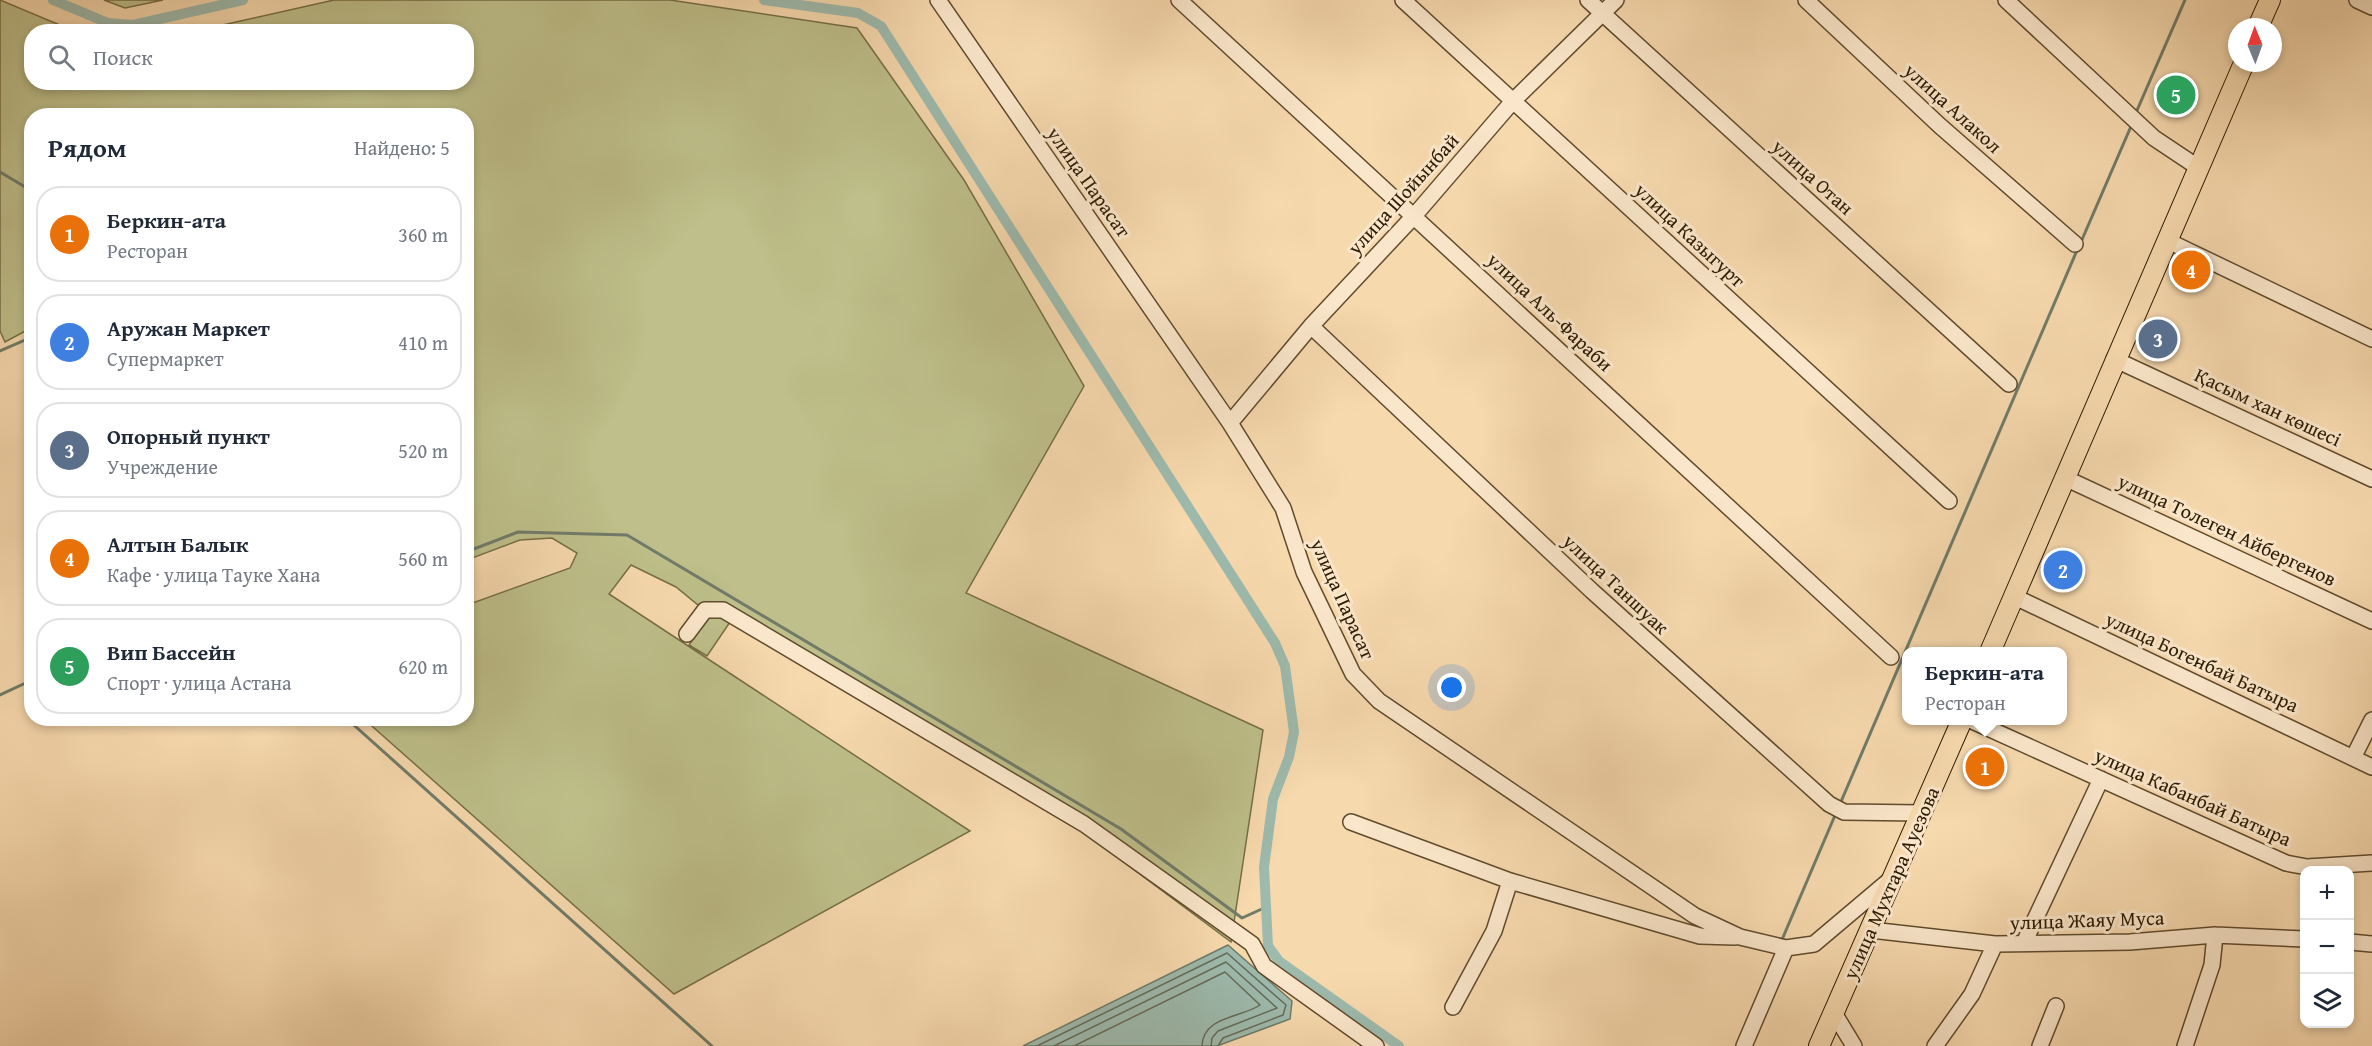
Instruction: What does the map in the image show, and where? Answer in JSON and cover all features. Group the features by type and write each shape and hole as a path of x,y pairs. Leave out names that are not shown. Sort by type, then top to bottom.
{"main road":[{"path":"2262,18 2270,0"},
{"path":"1992,647 2114,359 2168,241 2240,72"},
{"name":"улица Мухтара Ауезова","path":"1819,1046 1960,725"}],"street":[{"name":"улица Парасат","path":"939,0 1230,423 1284,508 1304,572 1353,674 1379,701 1686,910 1740,937 1782,946 1814,944 1894,877"},
{"name":"улица Аль-Фараби","path":"1179,0 1891,657"},
{"name":"улица Казыгурт","path":"1403,0 1948,501"},
{"name":"улица Отан","path":"1588,0 2009,384"},
{"name":"улица Шойынбай","path":"1230,423 1311,326 1414,216 1513,101 1616,0"},
{"name":"улица Алакол","path":"1806,0 1939,125 2075,244"},
{"path":"2006,0 2154,138 2199,168"},
{"path":"2357,0 2372,7"},
{"path":"2168,241 2372,339"},
{"name":"улица Таншуак","path":"1311,326 1592,591 1838,809 1921,813"},
{"name":"Қасым хан көшесі","path":"2114,359 2372,479"},
{"name":"улица Толеген Айбергенов","path":"2065,478 2372,621"},
{"name":"улица Богенбай Батыра","path":"2013,596 2372,767"},
{"path":"687,634 705,610 723,610 1084,824 1252,945 1264,966 1376,1046"},
{"path":"2353,758 2372,720"},
{"name":"улица Кабанбай Батыра","path":"1981,725 2286,863 2307,867 2372,863"},
{"path":"2024,943 2101,779"},
{"path":"1351,822 1510,881 1700,936 1740,937"},
{"path":"1454,1007 1494,931 1510,881"},
{"path":"1677,929 1686,910"},
{"name":"улица Жаяу Муса","path":"1871,930 1995,944 2130,942 2215,935 2300,939"},
{"path":"2189,1045 2212,965 2215,935"},
{"path":"2354,942 2372,944"},
{"path":"1935,1046 1972,994 1995,944"},
{"path":"1744,1046 1782,946"},
{"path":"2040,1046 2056,1006"},
{"path":"1834,1013 1854,1046"}],"green space":[{"path":"0,0 57,24 24,24 24,90 474,90 474,24 227,24 334,0 670,0 857,28 964,180 1084,386 966,593 1263,730 1231,942 1082,831 730,622 707,656 689,645 710,615 676,587 631,565 609,594 970,831 674,994 372,726 474,726 474,602 570,568 577,553 552,538 520,540 474,557 474,108 24,108 24,332 5,342 0,331"},
{"path":"104,0 163,0 125,8"}],"water":[{"path":"1228,945 1292,1001 1290,1019 1217,1046 1023,1046"}],"waterway":[{"path":"53,0 108,23 120,24"},
{"path":"137,24 243,0"},
{"path":"764,0 858,13 881,26 1275,643 1285,666 1294,732 1289,757 1273,799 1264,867 1268,946 1279,961 1399,1046"},
{"path":"2135,115 2185,0"},
{"path":"2081,242 2132,124"},
{"path":"0,172 24,186"},
{"path":"1907,647 2078,248"},
{"path":"0,351 24,340"},
{"path":"474,549 518,532 627,535 1121,829 1242,918 1264,908"},
{"path":"1840,804 1902,659"},
{"path":"0,695 24,684"},
{"path":"355,726 712,1046"},
{"path":"1781,942 1836,813"}],"place":[{"name":"Вип Бассейн","path":"2176,95"},
{"name":"Алтын Балык","path":"2191,270"},
{"name":"Опорный пункт","path":"2158,339"},
{"name":"Аружан Маркет","path":"2063,570"},
{"name":"Беркин-ата","path":"1985,767"}]}
